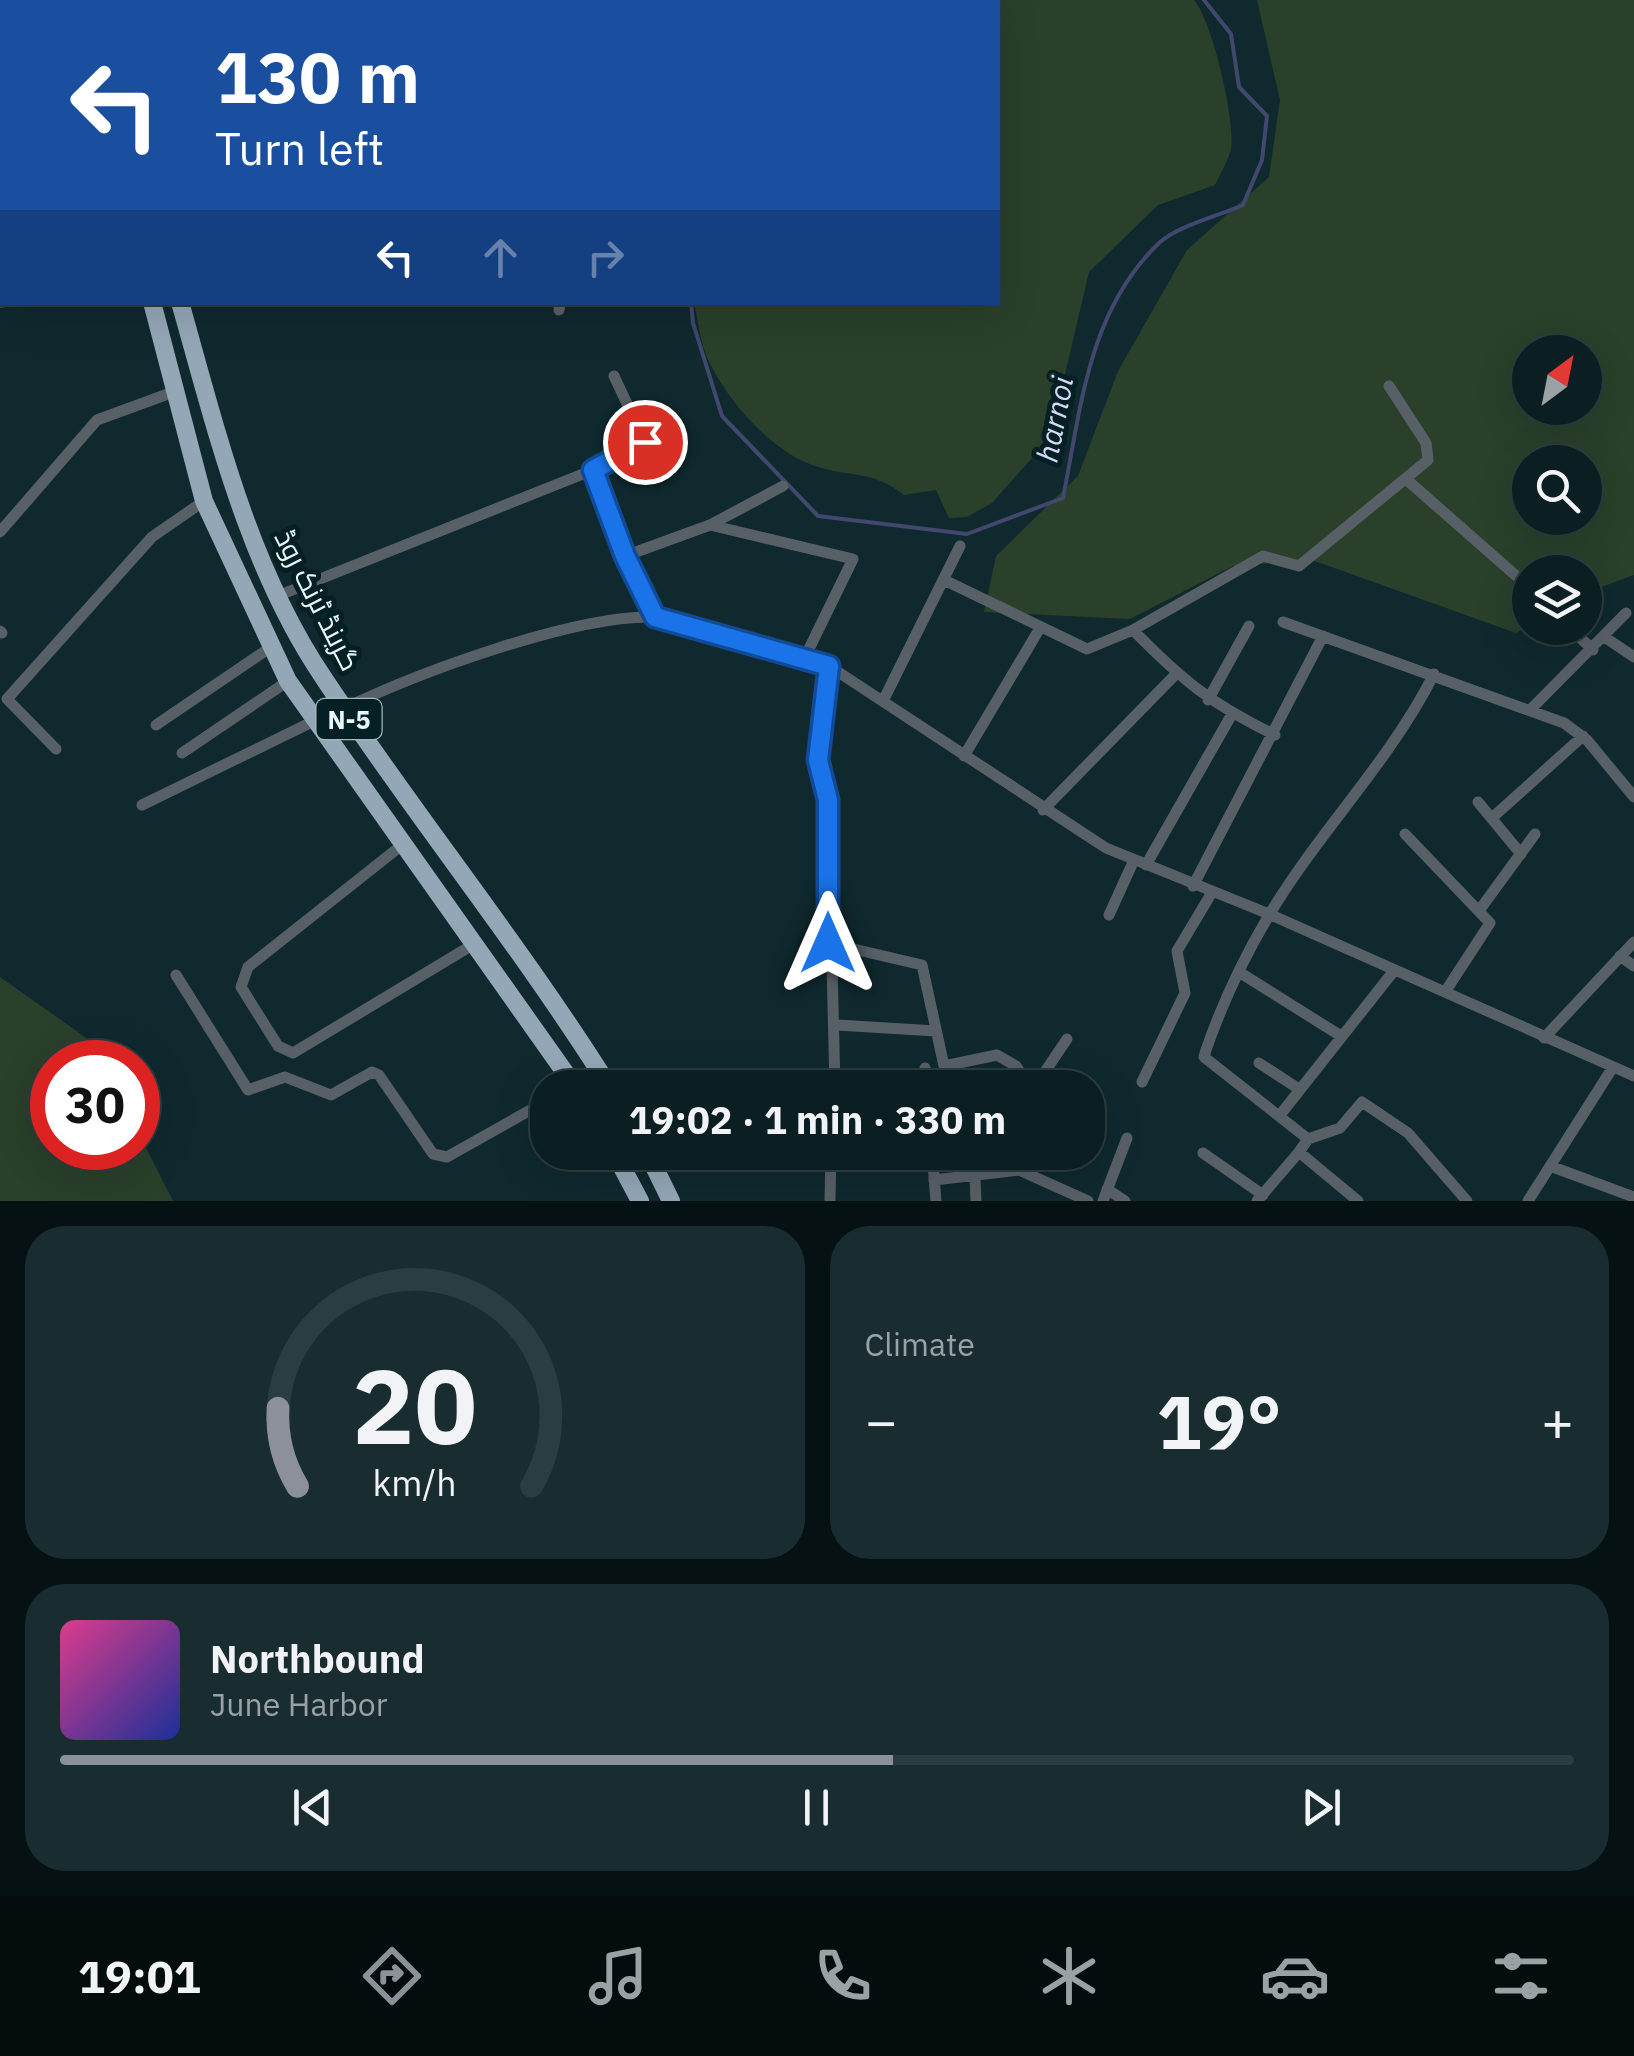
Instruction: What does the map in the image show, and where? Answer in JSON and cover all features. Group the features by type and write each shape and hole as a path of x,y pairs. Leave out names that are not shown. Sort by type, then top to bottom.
{"highway":[{"name":"N-5","path":"153,305 204,501 292,688 562,1070"},
{"name":"گرینڈ ٹرنک روڈ","path":"181,305 226,468 280,594 322,676 536,974 598,1070"},
{"path":"292,688 322,676"},
{"path":"624,1170 640,1201"},
{"path":"656,1170 671,1201"}],"street":[{"path":"280,594 593,470 645,442 614,376"},
{"path":"944,580 1087,649 1133,630 1263,556 1300,566 1407,480 1430,455 1390,386"},
{"path":"0,532 98,420 176,391"},
{"path":"593,470 625,556 655,617"},
{"path":"1407,480 1512,572"},
{"path":"625,556 710,525 783,486"},
{"path":"56,749 3,700 152,537 204,501"},
{"path":"710,525 853,559 805,657"},
{"path":"883,701 960,546"},
{"path":"1531,709 1606,638 1626,613"},
{"path":"344,710 509,648 602,620 655,617 805,657 829,666 1043,810 1140,863 1210,894 1269,914 1392,972 1634,1076"},
{"path":"1283,622 1531,709 1583,736 1634,797"},
{"path":"1208,700 1249,626"},
{"path":"964,756 1040,628"},
{"path":"1133,630 1208,700 1275,735"},
{"path":"1192,886 1275,735 1323,636"},
{"path":"1606,638 1634,657"},
{"path":"1588,645 1593,650"},
{"path":"156,725 271,647"},
{"path":"829,666 818,760 828,800 828,943 837,1025 836,1070"},
{"path":"1043,810 1176,674"},
{"path":"1308,1139 1204,1057 1221,1008 1269,914 1408,726 1434,674"},
{"path":"182,753 292,688"},
{"path":"1109,915 1232,714"},
{"path":"142,805 314,721"},
{"path":"1493,817 1583,736"},
{"path":"1478,802 1521,854"},
{"path":"1405,834 1481,908 1490,929 1445,992"},
{"path":"1481,908 1535,834"},
{"path":"402,845 248,967 241,987 278,1046 293,1052 474,944"},
{"path":"1142,1082 1185,993 1177,951 1210,894"},
{"path":"1544,1038 1634,942"},
{"path":"828,943 922,965 944,1066 997,1055 1019,1070"},
{"path":"1620,956 1634,966"},
{"path":"1239,972 1341,1036"},
{"path":"1280,1115 1392,972"},
{"path":"176,975 248,1090 284,1077 332,1094 372,1072 379,1075 432,1154 447,1158 530,1110"},
{"path":"837,1025 936,1032"},
{"path":"1045,1070 1067,1038"},
{"path":"1259,1063 1298,1090"},
{"path":"1528,1201 1613,1067"},
{"path":"1202,1153 1260,1198 1308,1139 1340,1128 1362,1102 1408,1133 1468,1201"},
{"path":"1124,1201 1105,1195 1127,1138"},
{"path":"1299,1152 1358,1201"},
{"path":"1550,1166 1634,1196"},
{"path":"830,1201 831,1170"},
{"path":"933,1170 936,1201"},
{"path":"975,1170 976,1201"},
{"path":"934,1180 1020,1170 1088,1201"}],"green space":[{"path":"1000,0 1194,0 1208,28 1230,117 1231,149 1224,167 1215,185 1158,205 1089,272 1050,438 992,503 967,517 949,518 936,490 904,495 872,478 801,460 752,423 725,389 704,349 694,305 1000,305"},
{"path":"1257,0 1634,0 1634,575 1602,587 1602,555 1512,555 1512,632 1312,560 1233,566 1130,619 984,612 996,556 1078,476 1118,371 1187,250 1269,177 1280,100"},
{"path":"0,977 89,1040 30,1040 30,1170 157,1170 173,1201 0,1201"}],"waterway":[{"name":"harnoi","path":"691,305 693,323 722,416 818,516 967,534 1063,498 1091,362 1117,299 1135,270 1167,237 1243,205 1262,160 1267,116 1239,87 1231,34 1204,0"}],"route":[{"path":"645,442 593,470 625,556 655,617 799,654 829,666 819,722 818,760 828,800 828,943"}]}
